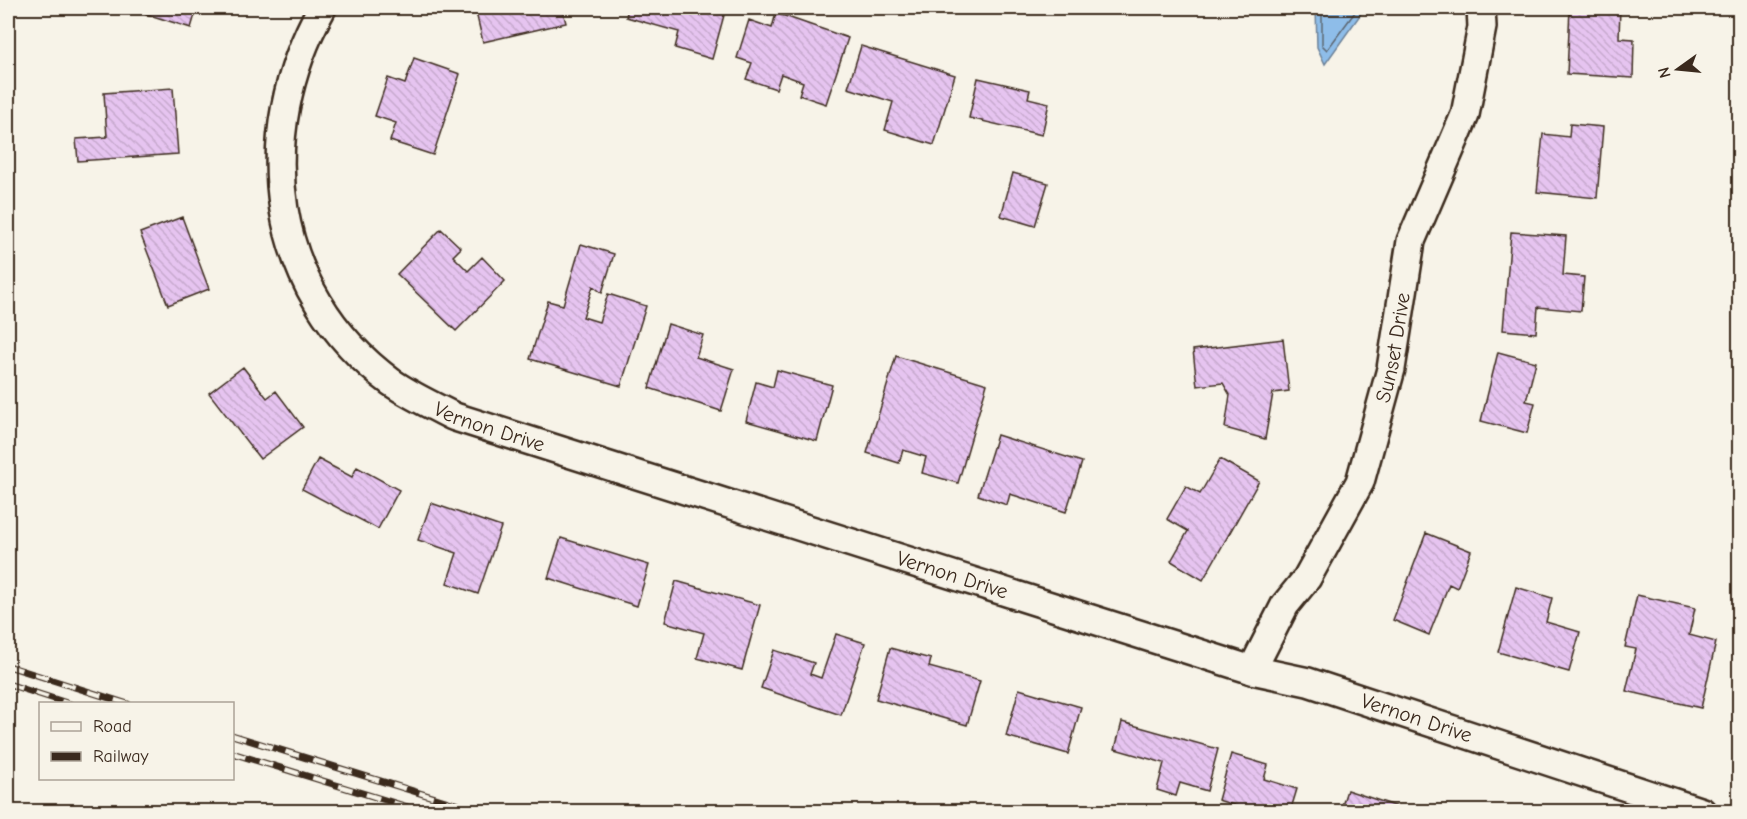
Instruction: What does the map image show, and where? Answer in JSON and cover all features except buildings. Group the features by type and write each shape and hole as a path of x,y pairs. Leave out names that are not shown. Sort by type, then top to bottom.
{"street":[{"name":"Vernon Drive","path":"322,8 304,40 289,84 280,130 280,187 286,226 297,257 317,300 365,359 411,394 455,417 1252,670 1308,682 1702,812"},
{"name":"Sunset Drive","path":"1252,670 1285,605 1307,578 1360,482 1391,369 1411,241 1465,115 1482,27 1481,8"}],"water":[{"path":"1316,8 1365,8 1325,64 1317,47"}],"railway":[{"path":"8,666 122,702"},
{"path":"8,684 64,702"},
{"path":"234,736 481,812"},
{"path":"234,754 424,812"}]}
